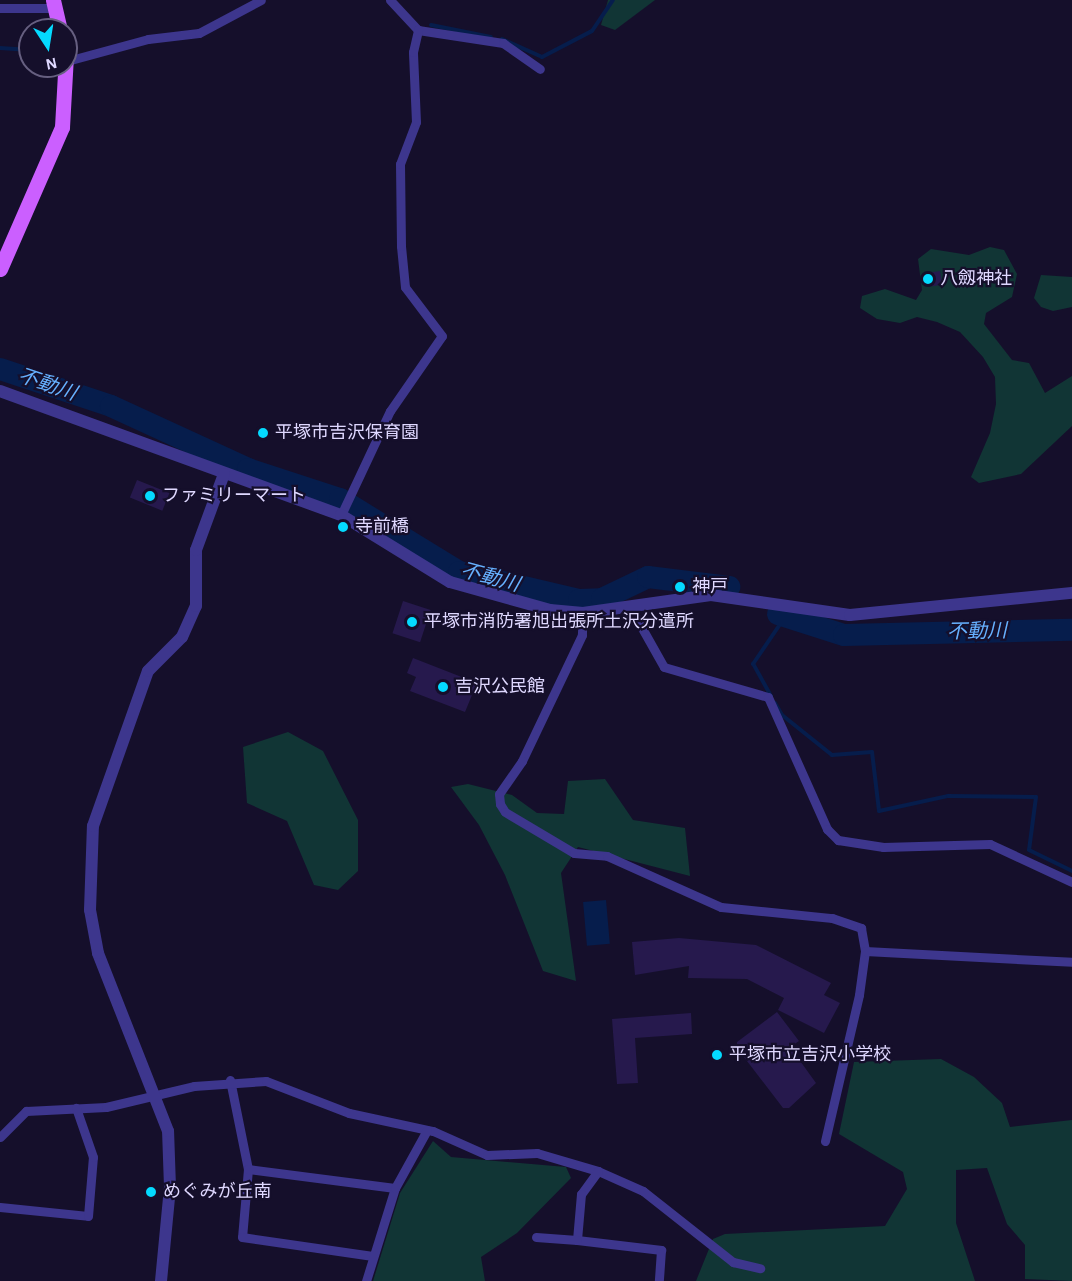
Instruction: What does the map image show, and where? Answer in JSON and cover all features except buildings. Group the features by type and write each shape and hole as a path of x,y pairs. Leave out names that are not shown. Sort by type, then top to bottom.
{"main road":[{"path":"0,269 62,126 66,78"}],"street":[{"path":"78,55 148,39 199,33 261,0"},
{"path":"390,0 418,30 503,43 540,69"},
{"path":"0,8 54,4"},
{"path":"341,515 390,411 442,336 405,286 400,164 416,122 412,62 418,30"},
{"path":"0,391 341,515 473,591 583,612 711,595 850,615 1072,593"},
{"path":"161,1281 171,1158 168,1131 98,953 90,910 93,826 148,671 182,637 196,606 196,550 224,474"},
{"path":"629,605 664,667 768,697 827,829 838,840 882,847 990,844 1072,882"},
{"path":"583,612 582,635 522,761 499,794 505,812 574,853 607,856 722,908 849,922 861,928 865,951 825,1142"},
{"path":"865,951 1072,962"},
{"path":"230,1080 248,1169 242,1237 373,1256"},
{"path":"0,1137 26,1111 76,1108 154,1096 230,1080 266,1080 349,1113 427,1130 487,1155 537,1153 598,1171 643,1191 733,1262 760,1268"},
{"path":"0,1207 88,1216 93,1157 76,1108"},
{"path":"366,1281 395,1188 427,1130"},
{"path":"248,1169 395,1188"},
{"path":"577,1240 581,1194 598,1171"},
{"path":"537,1237 661,1250 659,1281"}],"green space":[{"path":"608,0 655,0 615,30 601,25"},
{"path":"990,247 1004,250 1017,274 1012,297 986,313 984,324 1012,360 1029,363 1045,393 1072,376 1072,426 1021,474 979,483 971,477 990,433 996,404 995,377 983,357 960,332 937,322 917,317 900,323 877,319 860,308 862,296 885,289 916,300 922,290 918,259 931,249 969,255"},
{"path":"1041,275 1072,277 1072,307 1053,311 1041,307 1034,298"},
{"path":"288,732 323,751 358,820 358,871 338,890 314,885 287,821 247,803 243,747"},
{"path":"605,779 633,820 685,828 690,876 578,847 561,873 576,981 543,971 505,875 479,825 451,787 468,784 512,795 537,813 564,814 568,781"},
{"path":"941,1059 974,1077 1002,1103 1010,1127 1072,1120 1072,1281 1025,1279 1025,1245 1007,1224 987,1168 956,1170 956,1223 975,1281 696,1281 713,1239 725,1234 885,1226 907,1189 903,1172 839,1134 854,1062"},
{"path":"433,1141 451,1157 566,1167 571,1178 517,1233 481,1257 485,1281 373,1281 400,1193"}],"water":[{"path":"606,900 610,944 587,946 583,902"}],"waterway":[{"path":"502,39 542,57 592,31 613,0"},
{"path":"431,25 491,37"},
{"path":"0,48 18,49"},
{"name":"不動川","path":"0,369 111,406 248,469 340,499 459,572 579,600 602,599 648,577 729,587"},
{"name":"不動川","path":"778,614 844,635 1072,630"},
{"path":"771,696 753,664 785,617"},
{"path":"775,703 782,715 832,755 872,752 879,811 948,796 1036,797 1029,850 1072,871"}],"place":[{"name":"八劔神社","path":"928,279"},
{"name":"平塚市吉沢保育園","path":"263,433"},
{"name":"ファミリーマート","path":"150,496"},
{"name":"寺前橋","path":"343,527"},
{"name":"神戸","path":"680,587"},
{"name":"平塚市消防署旭出張所土沢分遣所","path":"412,622"},
{"name":"吉沢公民館","path":"443,687"},
{"name":"平塚市立吉沢小学校","path":"717,1055"},
{"name":"めぐみが丘南","path":"151,1192"}]}
